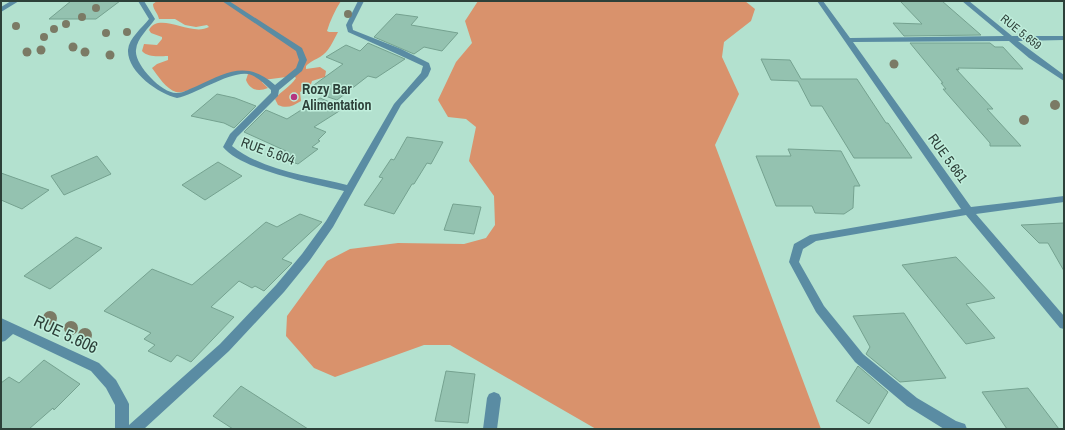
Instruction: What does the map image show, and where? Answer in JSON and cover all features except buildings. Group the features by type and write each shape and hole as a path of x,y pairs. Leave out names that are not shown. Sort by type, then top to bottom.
{"street":[{"path":"1,10 16,1"},
{"path":"141,1 152,19 137,38 132,49 132,58 137,67 151,82 170,96 182,95 235,73 243,72 254,74 275,89 299,69 303,60 299,50 225,1"},
{"path":"134,429 214,360 275,295 319,241 335,217 398,104 425,74 427,69 426,65 398,51 350,31 349,25 361,1"},
{"name":"RUE 5.661","path":"820,1 968,211 1064,324"},
{"name":"RUE 5.659","path":"965,1 1032,56 1064,79"},
{"path":"847,40 1064,38"},
{"name":"RUE 5.604","path":"275,89 275,94 233,136 227,147 230,151 254,163 350,189"},
{"path":"960,429 953,427 912,402 859,358 820,309 794,262 798,247 814,238 968,211 1064,199"},
{"path":"1,337 6,326"},
{"name":"RUE 5.606","path":"6,326 95,367 111,384 122,404 122,429"},
{"path":"490,429 494,398"}],"shaded area":[{"path":"157,1 341,1 327,31 338,32 323,55 306,66 306,69 320,67 326,71 325,77 312,81 310,87 300,92 301,101 293,106 287,107 278,105 275,99 294,81 296,78 294,76 263,80 262,82 268,88 258,90 252,88 246,80 248,74 239,72 207,85 188,91 176,92 162,82 152,68 157,64 168,60 168,56 151,56 142,51 144,44 157,45 162,39 162,37 151,33 149,30 154,25 160,23 168,23 193,29 209,27 207,25 196,27 185,25 175,19 159,19 153,6 153,4"},
{"path":"478,1 745,1 755,9 751,21 724,42 722,57 739,94 715,145 821,429 596,429 450,345 424,345 335,377 314,368 286,336 287,316 327,261 350,249 398,243 464,244 486,238 495,225 494,196 469,161 476,127 466,119 448,117 438,100 456,62 472,43 465,21"}],"place":[{"name":"Rozy Bar Alimentation","path":"294,97"}]}
